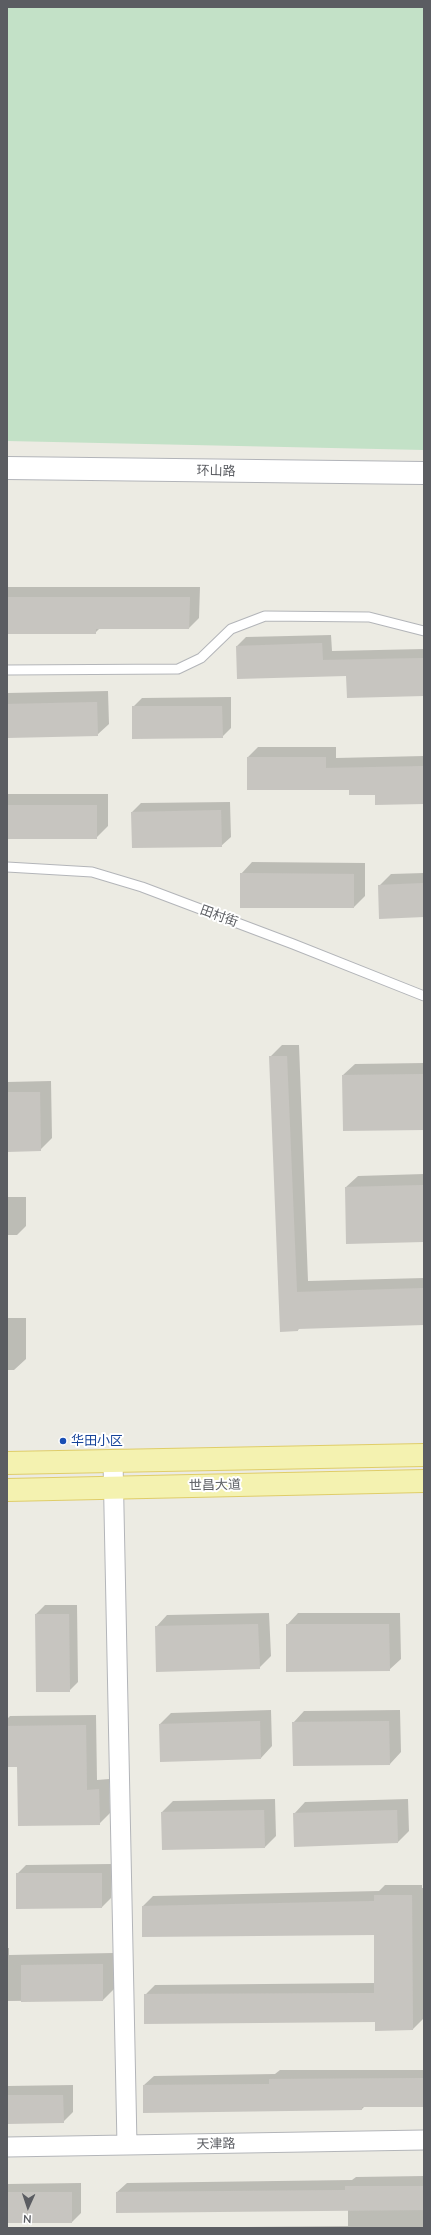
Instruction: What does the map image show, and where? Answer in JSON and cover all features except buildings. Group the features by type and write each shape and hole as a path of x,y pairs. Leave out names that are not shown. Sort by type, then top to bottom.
{"main road":[{"name":"环山路","path":"7,468 424,473"},
{"name":"世昌大道","path":"7,1463 424,1455"},
{"name":"世昌大道","path":"7,1490 112,1486 424,1481"}],"street":[{"path":"113,1461 112,1486 128,2145"},
{"name":"天津路","path":"7,2147 424,2140"}],"lane":[{"path":"7,670 178,669 201,658 231,629 265,616 369,617 424,631"},
{"name":"田村街","path":"7,866 92,872 142,887 293,944 424,996"}],"green space":[{"path":"7,7 424,7 424,450 7,441"}],"place":[{"name":"华田小区","path":"63,1441"}]}
